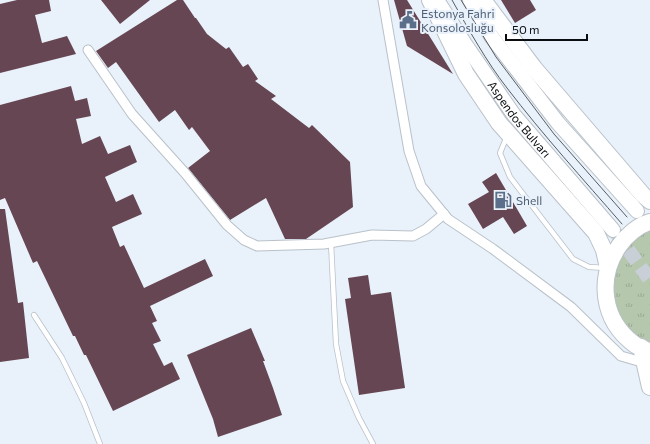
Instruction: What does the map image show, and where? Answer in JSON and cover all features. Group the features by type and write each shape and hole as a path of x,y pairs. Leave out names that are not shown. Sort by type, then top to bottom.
{"highway":[{"path":"430,0 466,74 499,122 596,233 604,250 608,268"},
{"path":"483,0 534,68 643,195 650,201"},
{"path":"650,222 625,237 611,257 605,281 607,305 617,327 645,354 650,387"}],"main road":[{"name":"Aspendos Bulvarı","path":"437,0 465,44 514,114 613,230"},
{"path":"470,0 491,36 558,123 637,211"}],"street":[{"path":"383,0 409,151 421,186 448,219 493,249 571,307 621,356 645,354"},
{"path":"88,50 132,114 185,173 227,225 244,240 257,246 324,244 372,235 413,236 426,229 444,214"}],"lane":[{"path":"508,132 500,153 510,177 573,259 588,267 608,268"},
{"path":"331,243 336,344 343,381 359,418 373,444"},
{"path":"34,315 62,358 84,403 100,444"}],"green space":[{"path":"650,229 650,343 642,340 634,334 622,320 616,308 612,281 620,256 628,245 638,236"}],"building":[{"path":"17,0 49,0 51,11 35,15 42,43 67,36 76,54 0,73 0,4"},
{"path":"101,0 150,0 120,24"},
{"path":"177,0 183,0 207,34 226,49 229,47 243,67 248,64 258,79 255,81 276,96 271,99 309,128 312,125 350,162 353,207 306,239 285,239 266,198 230,220 188,168 210,151 192,127 189,130 175,110 159,122 116,62 108,68 96,51"},
{"path":"394,0 407,0 453,74 407,46"},
{"path":"501,0 530,0 536,10 515,23"},
{"path":"71,86 75,101 87,98 91,116 76,119 82,144 100,136 108,154 130,145 137,162 105,177 116,202 133,194 142,214 112,227 120,247 124,245 144,288 205,259 213,276 150,306 157,321 152,323 161,341 153,344 164,366 172,362 180,379 113,411 86,355 84,355 75,336 73,336 37,261 33,263 5,198 0,200 0,105"},
{"path":"496,173 527,226 514,234 503,217 483,229 468,204 489,192 482,182"},
{"path":"0,209 5,209 18,303 23,302 29,358 0,362"},
{"path":"368,275 371,295 391,292 405,388 359,395 345,299 351,298 348,278"},
{"path":"251,328 265,361 263,361 282,415 218,437 213,419 187,355"}],"tunnel":[{"path":"616,233 650,280"}],"tram line":[{"path":"452,0 471,34 499,78 549,140 622,224"},
{"path":"461,0 496,57 554,134 627,217"}],"place":[{"name":"Estonya Fahri Konsolosluğu","path":"408,20"},
{"name":"Shell","path":"503,200"}]}
